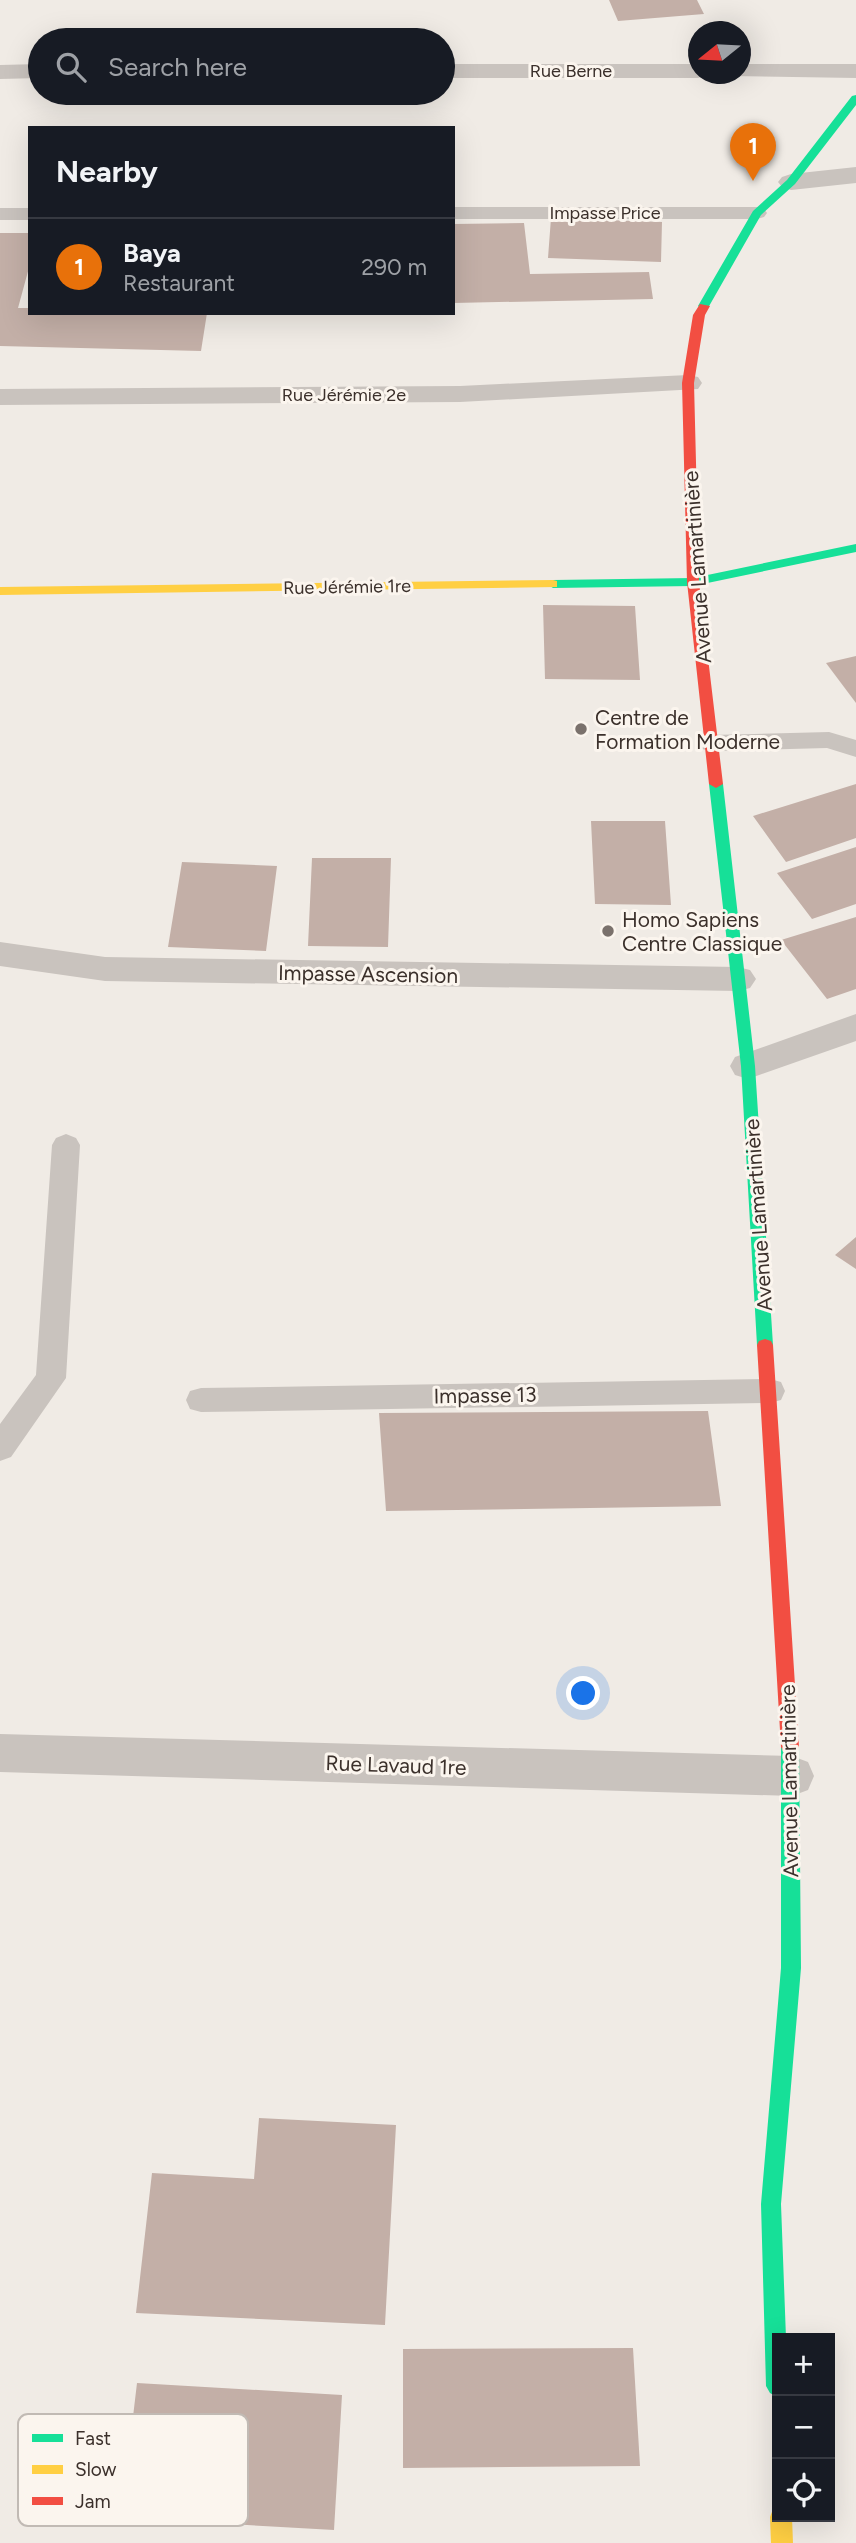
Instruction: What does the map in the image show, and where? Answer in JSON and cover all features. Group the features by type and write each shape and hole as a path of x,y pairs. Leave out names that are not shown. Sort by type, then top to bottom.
{"street":[{"name":"Rue Berne","path":"455,71 688,71"},
{"path":"751,71 856,71"},
{"path":"0,72 28,72"},
{"name":"Avenue Lamartinière","path":"775,2333 771,2204 791,1968 792,1776 748,1066 693,582 688,383 699,315 757,213 792,182 856,99"},
{"path":"792,182 856,175"},
{"name":"Rue Jérémie 2e","path":"0,397 460,394 688,383"},
{"name":"Rue Jérémie 1re","path":"0,591 693,582 856,548"},
{"name":"Impasse Ascension","path":"0,954 105,970 738,979"},
{"path":"748,1066 856,1027"},
{"name":"Rue Lavaud 1re","path":"0,1753 792,1776"},
{"path":"781,2522 782,2543"}],"lane":[{"name":"Impasse Price","path":"455,214 757,213"},
{"path":"0,214 28,214"},
{"path":"711,743 829,740 856,749"},
{"path":"0,1448 51,1378 66,1145"},
{"name":"Impasse 13","path":"201,1400 770,1391"}],"building":[{"path":"609,0 697,0 704,14 618,21"},
{"path":"551,218 662,222 661,262 548,258"},
{"path":"524,223 530,274 649,272 653,299 455,303 455,224"},
{"path":"0,233 28,233 28,271 18,308 28,308 28,315 207,315 201,351 0,346"},
{"path":"543,605 635,606 640,680 545,679"},
{"path":"856,656 856,703 826,663"},
{"path":"856,784 856,838 786,862 753,816"},
{"path":"591,821 665,821 671,905 595,904"},
{"path":"856,847 856,904 812,919 777,873"},
{"path":"312,858 391,858 388,947 308,946"},
{"path":"182,862 277,866 266,951 168,947"},
{"path":"856,917 856,989 827,999 781,940"},
{"path":"856,1237 856,1269 835,1255"},
{"path":"708,1411 721,1506 386,1511 379,1413"},
{"path":"259,2118 396,2125 385,2325 136,2313 152,2173 254,2179"},
{"path":"633,2348 640,2466 403,2468 403,2349"},
{"path":"137,2383 342,2395 334,2530 248,2525 248,2414 133,2414"}],"traffic: fast":[{"path":"704,306 757,213 791,182 856,98"},
{"path":"553,584 693,582 856,548"},
{"path":"716,784 748,1066 765,1345"},
{"path":"775,2333 771,2204 791,1968 790,1747"}],"traffic: slow":[{"path":"0,591 553,584"},
{"path":"781,2522 782,2543"}],"traffic: jam":[{"path":"704,306 699,315 688,383 693,582 716,784"},
{"path":"765,1345 790,1747"}],"place":[{"name":"Baya","path":"753,181"},
{"name":"Centre de Formation Moderne","path":"581,729"},
{"name":"Homo Sapiens Centre Classique","path":"608,931"}]}
